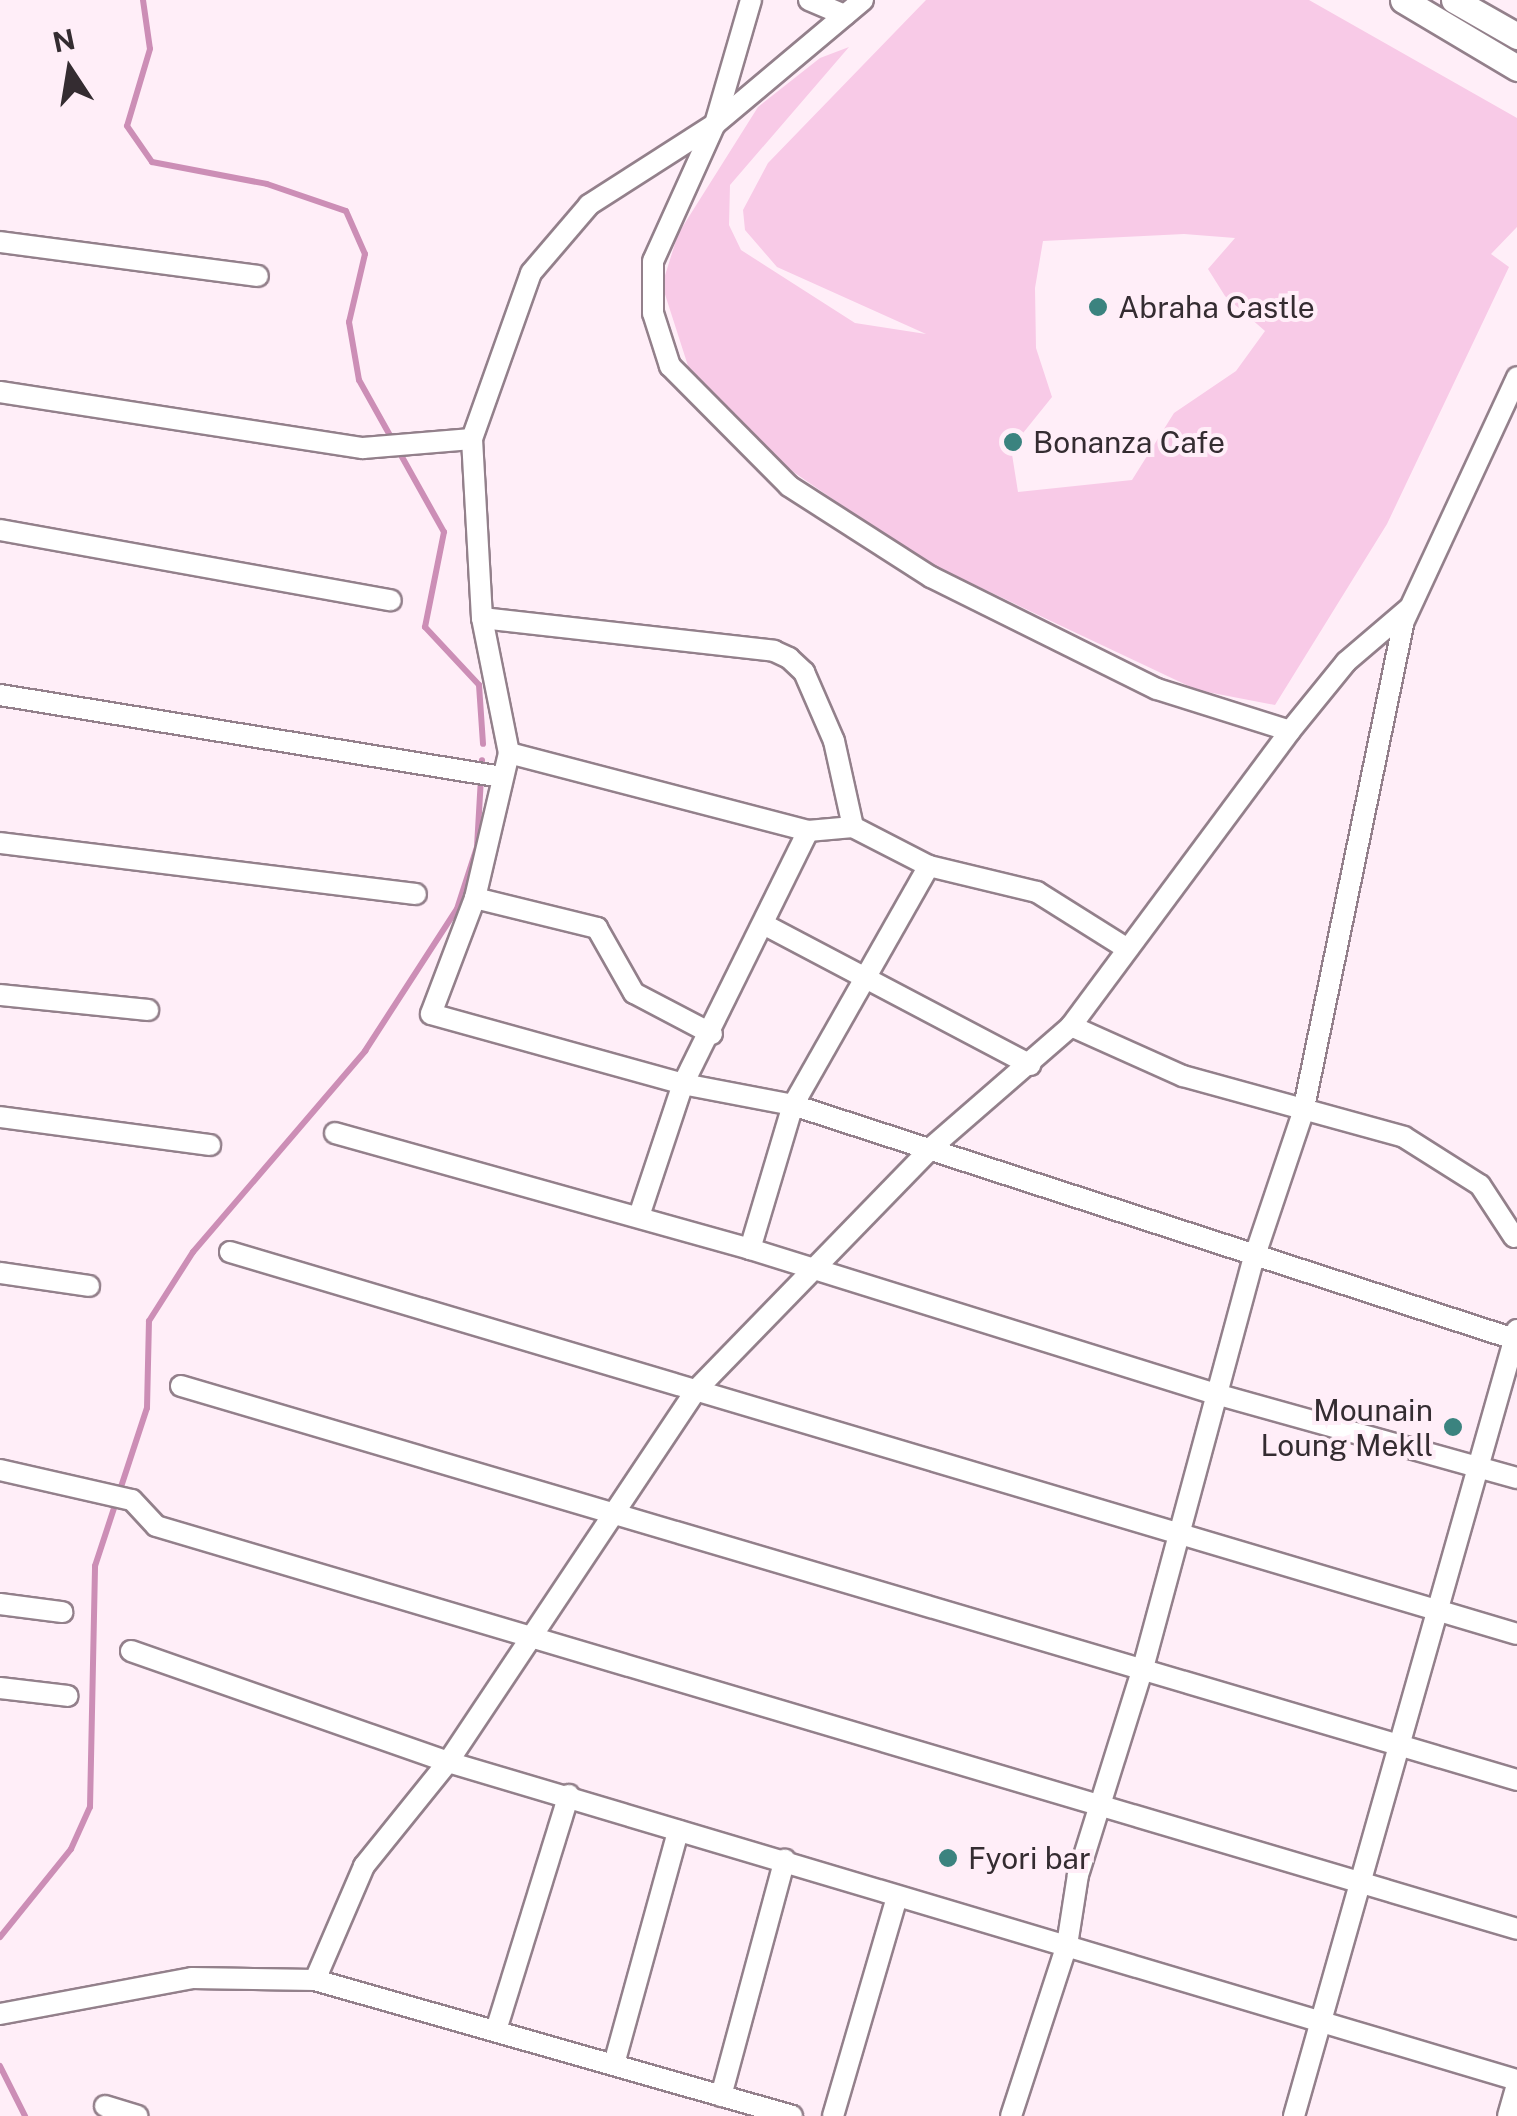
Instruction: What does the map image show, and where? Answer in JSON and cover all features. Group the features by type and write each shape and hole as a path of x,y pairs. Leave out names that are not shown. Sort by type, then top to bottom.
{"main road":[{"path":"1403,0 1517,68"},
{"path":"1448,27 1459,3 1517,36"}],"street":[{"path":"751,0 715,124 664,227 653,261 653,313 670,366 735,436 789,486 931,577 1157,689 1290,731"},
{"path":"809,0 845,15"},
{"path":"864,0 715,124 564,228 531,272 472,439 482,618 509,753 475,898 431,1014 683,1084 793,1105 932,1147 1254,1258 1516,1334 1294,2116"},
{"path":"0,242 258,276"},
{"path":"1011,2116 1067,1945 1078,1875 1144,1668 1254,1258 1302,1112 1390,668 1409,607 1517,377"},
{"path":"0,392 373,448 472,439"},
{"path":"0,530 391,600"},
{"path":"314,1980 364,1866 448,1762 612,1509 697,1388 806,1270 932,1147 1071,1026 1290,731 1346,662 1409,607"},
{"path":"482,618 774,651 789,658 804,672 834,740 853,827"},
{"path":"0,696 502,777"},
{"path":"509,753 808,831 853,827 929,866 1037,892 1126,948"},
{"path":"639,1216 683,1084 712,1034 808,831"},
{"path":"0,843 416,894"},
{"path":"750,1249 793,1105 869,980 929,866"},
{"path":"475,898 596,928 634,993 712,1034"},
{"path":"765,925 1030,1065"},
{"path":"0,994 148,1010"},
{"path":"1071,1026 1182,1076 1404,1138 1455,1163 1480,1185 1514,1237"},
{"path":"0,1117 210,1145"},
{"path":"335,1133 639,1216 1216,1394 1517,1478"},
{"path":"230,1252 1181,1530 1517,1634"},
{"path":"0,1273 89,1286"},
{"path":"181,1386 612,1509 1517,1780"},
{"path":"0,1470 132,1500 156,1526 532,1634 1517,1929"},
{"path":"0,1604 62,1612"},
{"path":"131,1651 448,1762 784,1859 1517,2082 1508,2116"},
{"path":"0,1688 68,1696"},
{"path":"497,2027 569,1795"},
{"path":"614,2064 678,1831"},
{"path":"721,2096 784,1859"},
{"path":"833,2116 897,1896"},
{"path":"2,2014 179,1979 314,1980 497,2027 792,2116"}],"shaded area":[{"path":"926,0 1309,0 1517,118 1517,227 1491,254 1509,267 1387,524 1275,705 1197,690 920,559 773,458 689,369 662,285 678,234 758,107 820,58 849,47 730,185 729,225 741,250 855,323 926,334 777,267 745,230 743,210 768,163","holes":["1184,234 1235,238 1208,269 1225,296 1265,331 1236,371 1174,413 1132,480 1018,492 1011,448 1052,397 1036,348 1035,288 1043,241"]}],"waterway":[{"path":"143,0 150,49 127,126 152,162 267,184 346,211 365,254 349,322 359,380 444,532 425,627 479,685 483,744"},
{"path":"0,1937 71,1849 90,1807 95,1566 147,1408 149,1321 193,1252 365,1051 457,909 477,847 482,760"},
{"path":"0,2066 25,2116"}],"place":[{"name":"Abraha Castle","path":"1098,307"},
{"name":"Bonanza Cafe","path":"1013,442"},
{"name":"Mounain Loung Mekll","path":"1453,1427"},
{"name":"Fyori bar","path":"948,1858"}]}
